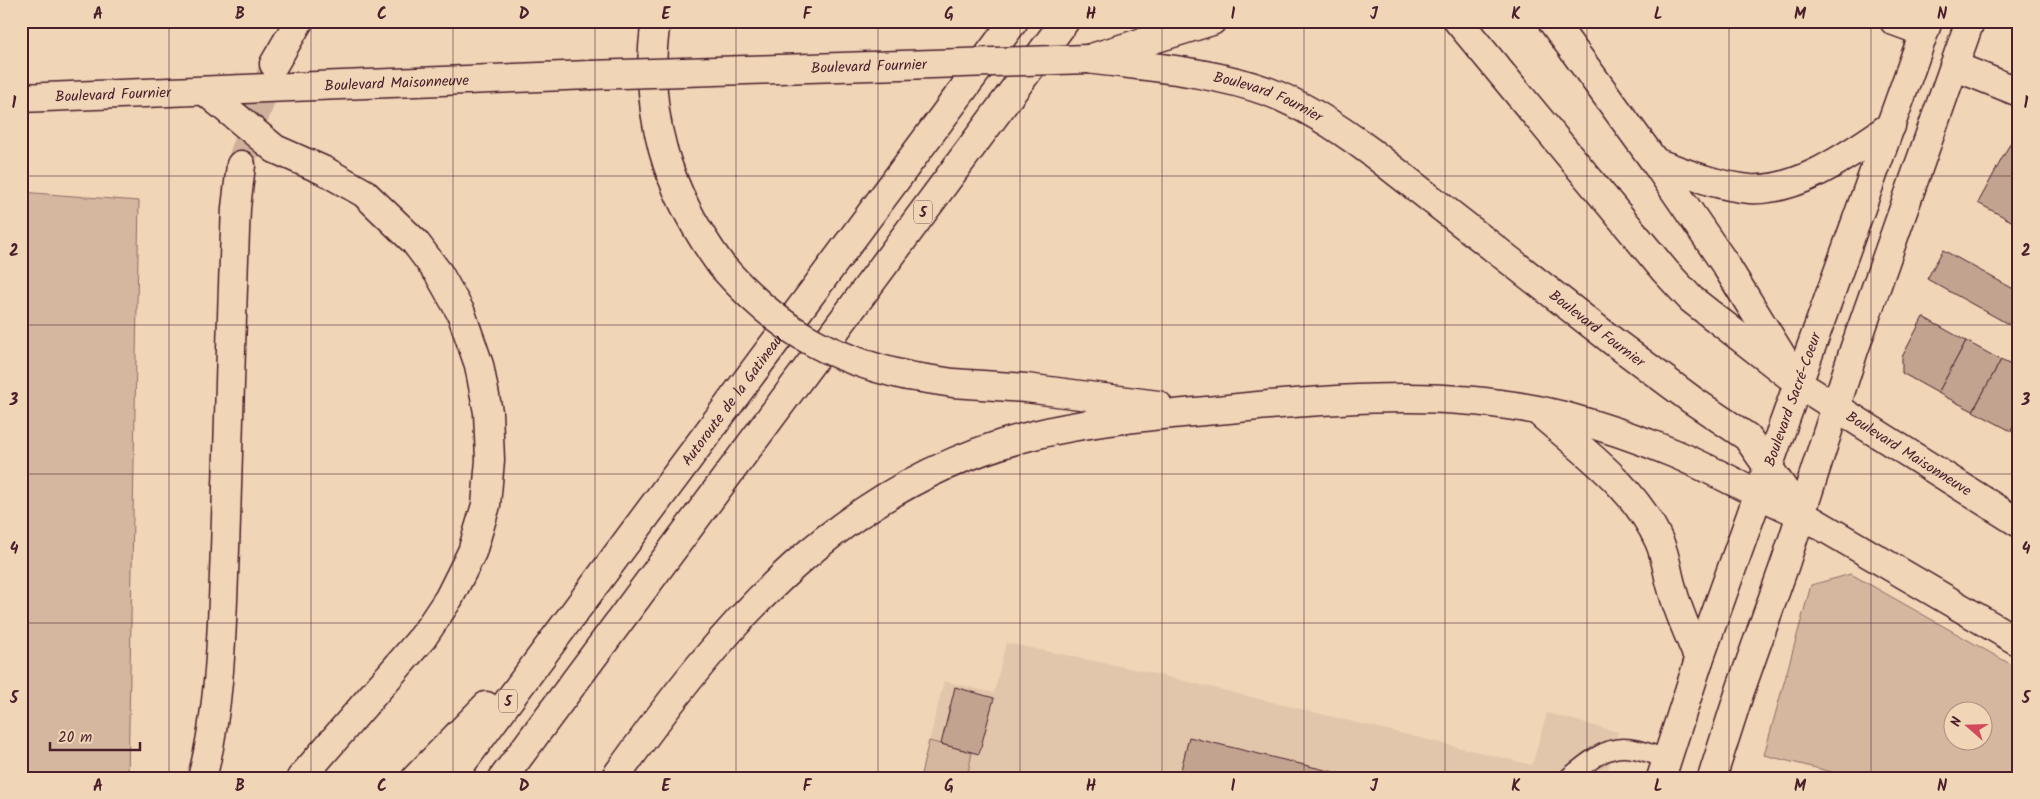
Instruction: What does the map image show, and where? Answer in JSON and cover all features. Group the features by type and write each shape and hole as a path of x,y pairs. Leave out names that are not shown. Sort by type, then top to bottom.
{"main road":[{"path":"274,64 299,21"},
{"path":"656,21 652,68 653,92 655,117 667,167 689,218 721,265 774,318 808,340 851,361 908,376 952,383 1004,386 1201,410"},
{"name":"Autoroute de la Gatineau","path":"451,778 1014,21"},
{"name":"5","path":"503,778 1065,21"},
{"path":"1088,59 1212,21"},
{"path":"1458,21 1659,264 1691,299 1800,384"},
{"path":"1552,21 1655,162 1726,264 1800,384"},
{"path":"1894,21 1926,27"},
{"path":"1712,778 1854,350 1970,21"},
{"name":"Boulevard Sacré-Coeur","path":"1664,768 1699,660 1800,384 1926,27"},
{"name":"Boulevard Fournier","path":"590,75 1088,59 1204,74 1269,92 1310,111 1371,152 1661,378 1747,436 1801,514"},
{"path":"1954,66 2019,92"},
{"name":"Boulevard Maisonneuve","path":"205,91 590,75"},
{"path":"205,91 276,150 325,171 364,194 415,242 439,274 461,313 480,365 488,412 490,460 486,505 472,552 449,598 418,643 301,778"},
{"name":"Boulevard Fournier","path":"21,98 205,91"},
{"path":"1655,162 1725,185 1752,189 1768,188 1795,181 1824,168 1891,126"},
{"path":"202,778 211,734 220,645 228,472 236,208 241,165"},
{"name":"Boulevard Maisonneuve","path":"1800,384 2019,523"},
{"path":"615,778 678,694 744,614 812,549 879,500 947,465 1015,440 1112,421 1201,410 1314,401 1399,399 1477,401 1538,410 1579,420 1635,438 1675,454 1801,514 2019,642"},
{"path":"1538,410 1613,478 1644,514 1660,542 1669,571 1672,590 1699,660"},
{"path":"416,778 566,624"}],"lane":[{"path":"1568,778 1592,760 1611,749 1627,748 1664,768"}],"shaded area":[{"path":"21,192 139,201 128,778 21,778"},
{"path":"1851,574 2019,669 2019,778 1856,778 1764,755 1811,585"},
{"path":"1006,643 1143,671 1532,765 1547,713 1618,732 1606,778 920,778 944,681 994,693"},
{"path":"929,741 972,752 967,778 920,778"}],"building":[{"path":"2012,140 2019,144 2019,216 2015,223 1978,203"},
{"path":"1943,250 2019,292 2019,330 1927,279"},
{"path":"1923,317 1966,341 1938,393 1902,373 1902,357"},
{"path":"1966,341 2001,360 1973,411 1938,393"},
{"path":"2001,360 2019,369 2019,416 2011,431 1973,411"},
{"path":"2019,416 2019,435 2011,431"},
{"path":"955,687 994,698 979,754 941,744"},
{"path":"1189,737 1358,778 1179,778"}],"tunnel":[{"path":"241,165 252,124 273,68"}]}
